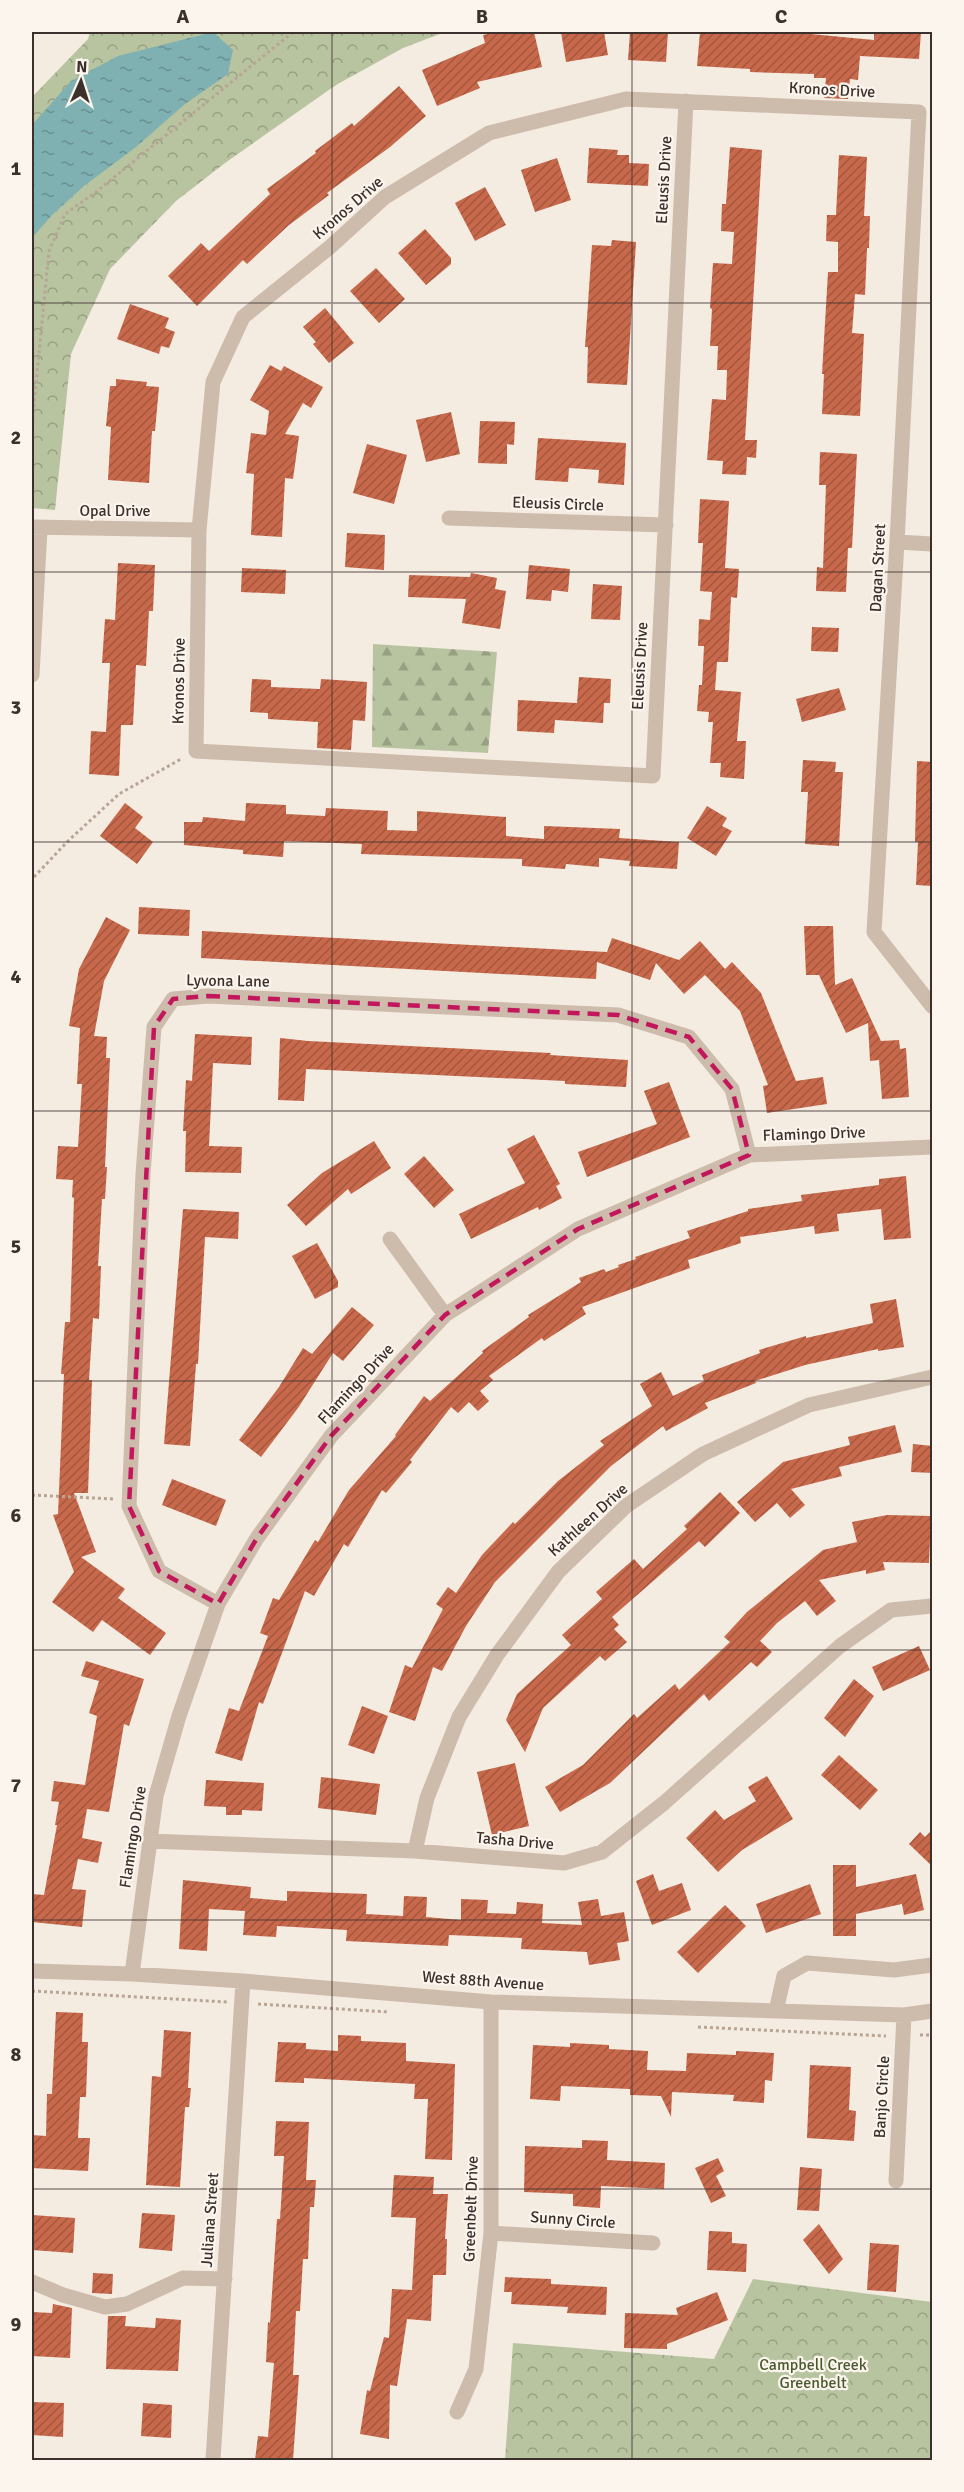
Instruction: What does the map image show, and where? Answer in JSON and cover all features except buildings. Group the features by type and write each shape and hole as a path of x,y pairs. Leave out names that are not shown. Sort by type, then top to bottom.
{"street":[{"name":"Kronos Drive","path":"196,751 199,530 213,382 243,317 330,248 385,197 489,133 626,99 919,112"},
{"name":"Eleusis Drive","path":"196,751 653,776 686,101"},
{"name":"Dagan Street","path":"919,112 874,932 933,1006"},
{"name":"Eleusis Circle","path":"449,518 666,525"},
{"name":"Opal Drive","path":"36,528 199,530"},
{"path":"32,675 36,528"},
{"path":"897,542 933,544"},
{"name":"Lyvona Lane","path":"218,1604 159,1571 129,1506 143,1173 154,1027 173,999 208,996 618,1015 689,1037 732,1089 749,1155"},
{"name":"Flamingo Drive","path":"132,1974 156,1796 218,1604 257,1538 331,1436 445,1315 578,1228 749,1155 933,1147"},
{"path":"390,1239 445,1315"},
{"name":"Kathleen Drive","path":"415,1851 427,1798 455,1727 486,1673 558,1572 626,1506 703,1454 809,1405 933,1377"},
{"name":"Tasha Drive","path":"149,1841 415,1851 564,1863 602,1852 664,1803 840,1646 891,1610 933,1606"},
{"path":"776,2011 784,1976 807,1963 894,1970 933,1965"},
{"name":"West 88th Avenue","path":"32,1971 243,1981 491,2002 903,2015 933,2011"},
{"name":"Juliana Street","path":"213,2460 243,1981"},
{"name":"Greenbelt Drive","path":"457,2412 476,2369 492,2233 491,2002"},
{"name":"Banjo Circle","path":"896,2181 903,2015"},
{"name":"Sunny Circle","path":"492,2233 653,2243"},
{"path":"32,2282 63,2295 105,2307 127,2304 183,2277 225,2279"}],"path":[{"path":"32,425 49,251 65,214 96,192 293,32"},
{"path":"34,877 68,841 119,794 196,751"},
{"path":"32,1495 129,1500"}],"highlighted area":[{"path":"208,996 618,1015 689,1037 732,1089 749,1155 578,1229 445,1315 331,1436 257,1538 218,1604 159,1571 129,1506 154,1027 173,999"}],"green space":[{"path":"90,32 445,32 403,48 336,85 225,163 176,201 110,269 71,354 55,510 32,508 32,97 88,39"},
{"path":"373,644 497,652 488,753 372,747"},
{"name":"Campbell Creek Greenbelt","path":"753,2279 932,2302 932,2460 505,2460 513,2343 714,2359"}],"water":[{"path":"213,32 233,50 228,74 185,104 136,147 84,186 52,215 32,238 32,125 71,81 118,56"}]}
